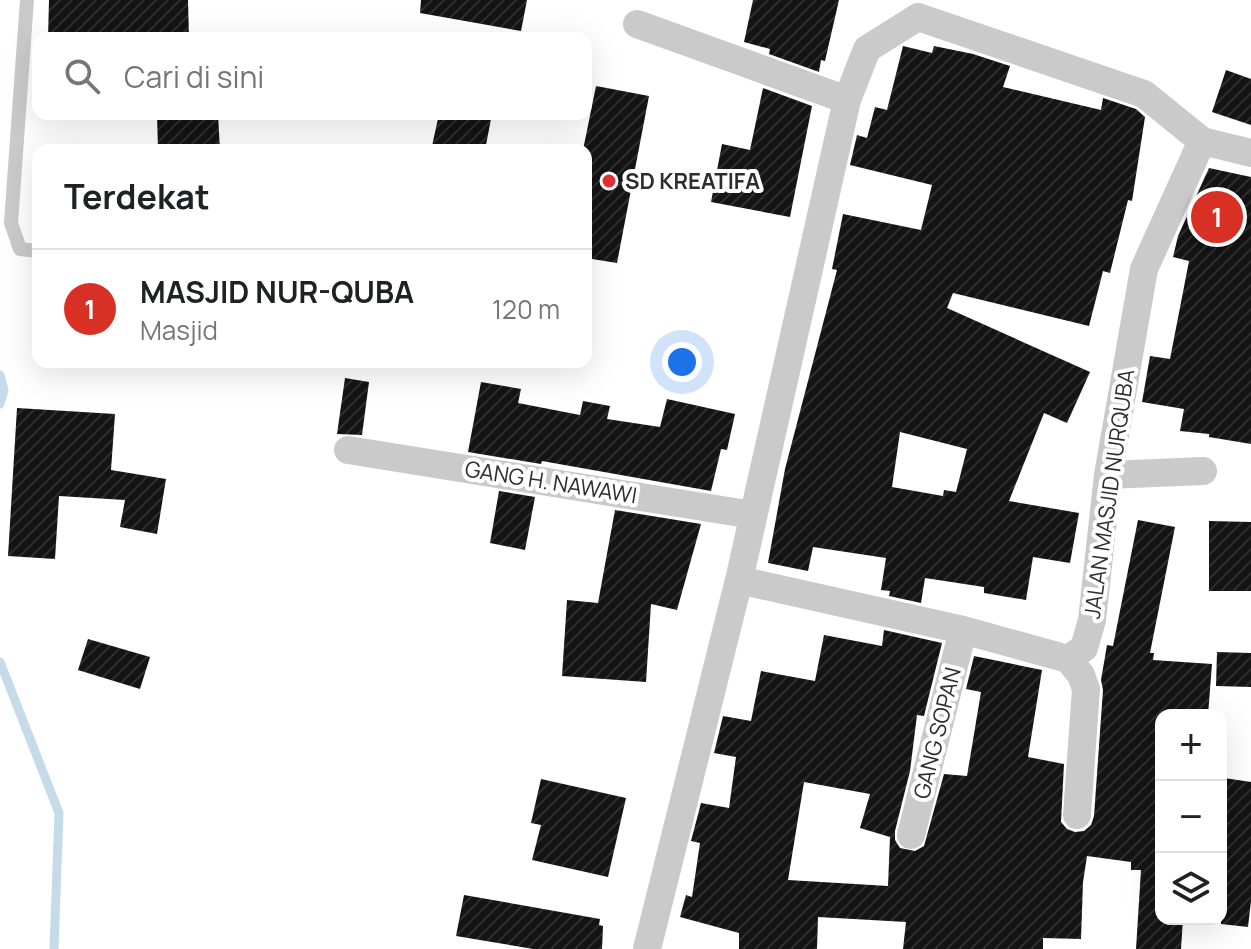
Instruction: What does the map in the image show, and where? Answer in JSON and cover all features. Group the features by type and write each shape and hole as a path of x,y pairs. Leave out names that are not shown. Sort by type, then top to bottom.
{"street":[{"path":"647,949 739,580 847,100 867,49 923,8 1144,94 1202,141 1251,153"},
{"path":"637,24 847,100"},
{"name":"JALAN MASJID NURQUBA","path":"1068,659 1084,648 1092,620 1108,475 1144,269 1202,141"},
{"name":"GANG H. NAWAWI","path":"348,450 753,515"},
{"path":"1108,475 1203,471"},
{"path":"739,580 963,630 1068,659 1081,675 1086,689 1077,815"},
{"name":"GANG SOPAN","path":"911,835 963,630"}],"lane":[{"path":"27,0 11,223 20,249 32,250"}],"building":[{"path":"49,0 188,0 189,32 48,32"},
{"path":"421,0 527,0 521,31 420,13"},
{"path":"753,0 839,0 825,61 821,60 819,72 769,54 770,49 744,42"},
{"path":"903,46 932,53 934,46 1010,66 1003,87 1101,110 1103,98 1136,109 1145,117 1132,201 1128,200 1110,273 1103,271 1089,326 953,293 947,308 1090,372 1067,423 1044,413 1009,501 1079,513 1070,563 1033,557 1026,600 984,593 984,587 925,578 921,603 889,596 890,591 881,590 886,558 813,547 808,571 768,563 785,469 837,270 832,269 843,214 921,230 932,185 850,165 857,135 867,138 875,107 887,110","holes":["900,432 967,449 956,492 944,490 943,496 892,487"]},
{"path":"1226,70 1251,79 1251,125 1212,112"},
{"name":"SD KREATIFA","path":"596,86 649,96 617,263 592,259 592,144 584,144 589,120 592,120"},
{"path":"763,88 812,106 790,217 711,202 722,144 750,150"},
{"path":"157,120 218,120 220,144 158,144"},
{"path":"438,120 491,120 486,144 432,144"},
{"path":"1209,168 1251,177 1251,444 1180,431 1184,409 1142,402 1150,356 1170,359 1189,261 1173,257 1178,236"},
{"path":"345,378 369,382 362,435 337,434"},
{"path":"481,382 521,389 518,403 580,415 583,401 610,406 607,419 660,427 667,399 735,414 727,450 721,449 711,491 542,461 541,464 468,452"},
{"path":"17,408 115,414 111,470 166,479 157,534 120,527 125,500 59,496 55,559 8,556"},
{"path":"499,491 535,497 525,550 490,543"},
{"path":"615,510 701,524 677,610 651,604 646,682 562,676 567,600 598,603"},
{"path":"1138,520 1175,527 1150,653 1154,653 1153,660 1212,664 1208,709 1155,709 1155,925 1183,925 1181,949 1136,949 1141,870 1131,870 1131,862 1087,856 1081,939 1043,938 1043,949 903,949 906,922 818,917 817,949 739,949 739,933 680,917 686,895 692,897 700,843 691,841 701,803 729,808 736,757 714,753 723,716 751,721 761,671 815,681 824,635 882,646 884,630 942,643 924,716 917,715 910,771 895,831 895,840 900,848 915,851 924,846 944,774 967,776 981,692 966,689 974,656 1042,670 1028,757 1064,764 1061,822 1075,832 1084,831 1091,825 1103,690 1101,680 1107,645 1113,646","holes":["804,782 870,794 860,828 890,837 888,886 788,880"]},
{"path":"1209,521 1251,522 1251,591 1209,591"},
{"path":"88,639 150,657 140,689 78,670"},
{"path":"1217,652 1251,653 1251,687 1216,686"},
{"path":"1227,778 1251,782 1251,901 1248,927 1227,925"},
{"path":"541,779 626,798 608,877 532,860 541,825 531,823"},
{"path":"464,895 600,919 599,925 603,926 602,949 533,949 456,936"}],"waterway":[{"path":"0,375 4,390 0,404"},
{"path":"0,662 59,813 54,949"}],"place":[{"name":"SD KREATIFA","path":"609,181"},
{"name":"MASJID NUR-QUBA","path":"1217,217"}]}
